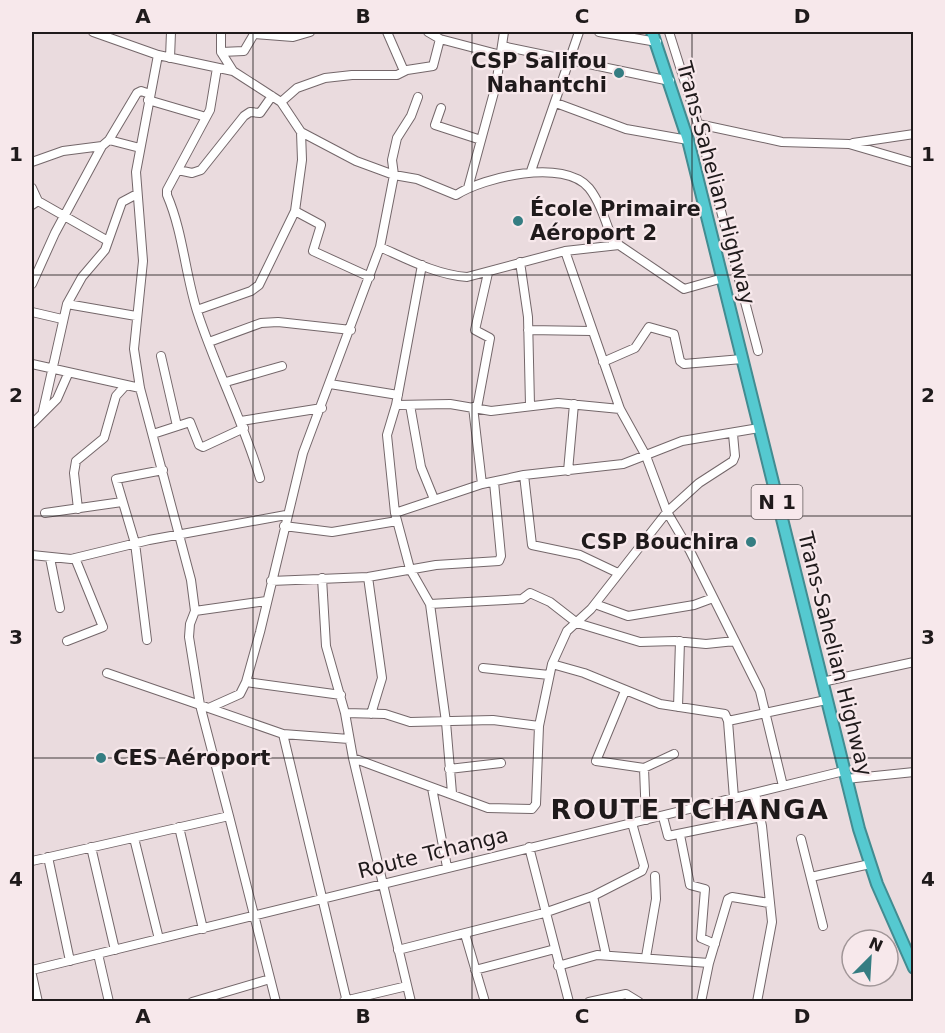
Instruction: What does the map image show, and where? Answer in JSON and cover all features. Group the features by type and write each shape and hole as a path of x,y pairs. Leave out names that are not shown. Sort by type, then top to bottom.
{"highway":[{"name":"Trans-Sahelian Highway","path":"652,32 688,140 845,775 870,864 914,968"}],"street":[{"path":"93,32 111,34 158,55 233,71"},
{"path":"170,58 171,32"},
{"path":"221,32 221,52 233,71 281,102 301,132 356,161 394,175 417,179 456,195 468,188 531,171 566,176 588,186 614,244"},
{"path":"221,52 244,51 254,34 293,37 310,32"},
{"path":"387,32 404,71"},
{"path":"428,32 440,39 501,56"},
{"path":"468,188 496,85 504,32"},
{"path":"531,171 579,32"},
{"path":"599,32 657,42"},
{"path":"669,32 698,124 758,351"},
{"path":"281,102 297,88 325,78 352,75 397,75 404,71 433,66 440,39"},
{"path":"502,46 670,81"},
{"path":"158,55 136,172 143,261 134,349 140,388 191,580 195,611 189,632 200,705 276,1002"},
{"path":"217,69 213,100 167,195 180,232 197,310 226,382 260,478"},
{"path":"32,284 63,218 137,93 141,91 149,97 206,117"},
{"path":"178,170 192,173 201,170 244,116 250,112 260,113 272,96"},
{"path":"211,707 240,694 246,682 303,453 322,408 380,247 394,175 392,160 397,138 411,116 418,97"},
{"path":"556,103 626,129 688,140"},
{"path":"441,108 435,125 481,140"},
{"path":"698,124 782,142 849,144 914,134"},
{"path":"197,310 251,291 259,285 295,211 302,160 301,132"},
{"path":"32,162 63,151 106,143 140,148"},
{"path":"849,144 914,163"},
{"path":"32,188 35,203 108,241"},
{"path":"43,411 67,304 82,277 102,254 122,202 137,194"},
{"path":"295,211 321,225 313,251 370,277"},
{"path":"380,247 422,265 456,276 488,273 565,251 614,244 625,247 684,289 723,278"},
{"path":"565,251 620,409 646,456 667,512 760,691 783,786"},
{"path":"520,262 528,330 530,405"},
{"path":"422,265 396,405 387,435 396,517 410,568 430,604 446,722 452,793"},
{"path":"482,484 475,408 490,337 475,330 488,273"},
{"path":"67,304 136,316"},
{"path":"32,312 62,319"},
{"path":"209,342 261,323 278,322 351,330"},
{"path":"603,362 635,348 649,327 674,334 680,361 684,364 742,359"},
{"path":"528,330 591,331"},
{"path":"161,356 177,426"},
{"path":"32,364 68,374 140,388"},
{"path":"226,382 282,366"},
{"path":"32,424 60,395 68,374"},
{"path":"330,384 398,395"},
{"path":"78,509 74,473 76,461 104,438 116,396 125,386"},
{"path":"396,405 437,403 502,410 530,405 574,404 620,409"},
{"path":"568,471 574,404"},
{"path":"410,405 421,467 434,498"},
{"path":"153,434 191,422 199,445 203,447 242,425 322,408"},
{"path":"284,526 332,532 396,517 434,498 482,484 524,475 623,464 682,441 759,428"},
{"path":"353,758 488,808 534,808 539,726 549,675 563,636 596,604 667,512 699,483 733,460 735,456 733,434"},
{"path":"147,640 135,543 117,478 163,470"},
{"path":"524,475 532,545 580,555 618,573"},
{"path":"271,581 368,577 410,568 501,560 494,482"},
{"path":"45,513 122,502"},
{"path":"32,555 75,558 135,543 286,515"},
{"path":"50,558 60,608"},
{"path":"67,640 103,627 75,558"},
{"path":"368,577 382,678 371,714"},
{"path":"322,578 326,646 341,695 353,758 411,1002"},
{"path":"430,604 522,599 530,594 550,602 577,623 640,642 680,641 706,645 735,641"},
{"path":"596,604 628,616 694,605 712,598"},
{"path":"195,611 266,601"},
{"path":"678,707 680,641"},
{"path":"822,682 914,662"},
{"path":"552,664 584,673 660,704 725,714 728,721 734,798"},
{"path":"483,668 549,675"},
{"path":"107,673 211,707 283,734 349,739"},
{"path":"246,682 341,695"},
{"path":"625,691 596,761 644,768 674,754"},
{"path":"728,721 826,700"},
{"path":"345,713 390,715 410,723 493,720 539,726"},
{"path":"283,734 346,1001 407,986"},
{"path":"449,769 501,763"},
{"path":"644,768 646,820"},
{"name":"Route Tchanga","path":"32,970 783,786 845,775 914,772"},
{"path":"432,788 447,867"},
{"path":"755,793 760,817 771,934 757,1002"},
{"path":"32,861 229,816"},
{"path":"663,817 667,836 760,817"},
{"path":"398,950 544,913 593,896 643,870 632,823"},
{"path":"179,827 203,928"},
{"path":"680,835 690,885 705,890 701,938 715,944"},
{"path":"134,837 159,939"},
{"path":"801,839 823,926"},
{"path":"91,847 115,950"},
{"path":"529,848 567,1001"},
{"path":"48,857 70,961"},
{"path":"811,877 870,864"},
{"path":"646,957 656,899 655,876"},
{"path":"593,896 606,955"},
{"path":"701,1002 709,963 729,898 769,903"},
{"path":"465,933 485,1002"},
{"path":"475,970 555,950"},
{"path":"98,954 109,1002"},
{"path":"558,966 595,955 709,963"},
{"path":"32,975 38,1002"},
{"path":"195,1001 270,979"},
{"path":"589,1002 626,994 639,1002"}],"place":[{"name":"CSP Salifou Nahantchi","path":"619,73"},
{"name":"École Primaire Aéroport 2","path":"518,221"},
{"name":"CSP Bouchira","path":"751,542"},
{"name":"CES Aéroport","path":"101,758"}],"district":[{"name":"ROUTE TCHANGA","path":"690,810"}]}
